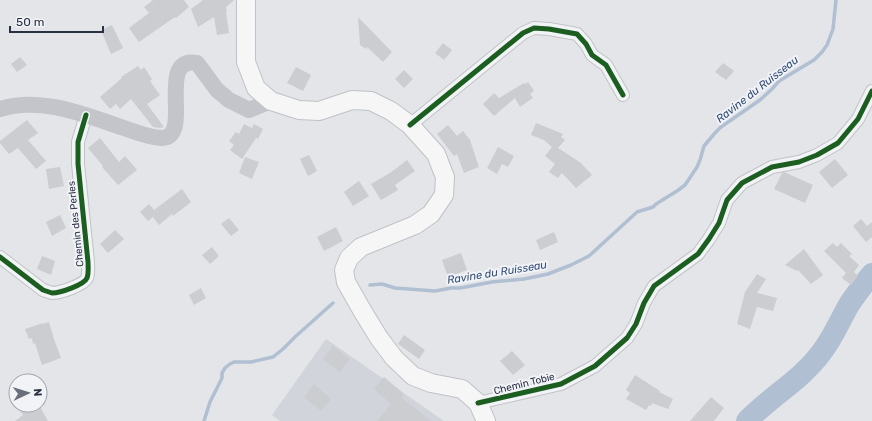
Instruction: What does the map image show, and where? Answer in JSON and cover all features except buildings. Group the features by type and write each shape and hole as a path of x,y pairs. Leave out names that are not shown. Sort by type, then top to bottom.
{"main road":[{"path":"246,0 246,62 256,88 271,101 298,110 319,111 352,100 371,101 391,111 410,125 436,154 445,177 444,195 431,214 415,225 361,247 349,258 344,270 346,282 379,338 394,358 413,376 430,383 462,389 478,404 486,421"},
{"path":"0,109 8,106 24,104 48,105 86,115 147,135 162,138 169,137 174,132 176,115 176,81 178,71 183,64 190,61 197,63 217,90 229,100 249,110 271,101"}],"street":[{"path":"410,125 523,33 534,28 550,29 577,34 586,44 592,56 606,65 623,94"},
{"name":"Chemin Tobie","path":"478,404 561,384 595,366 627,338 636,324 644,303 654,286 698,254 719,222 728,200 742,184 772,167 799,162 817,155 838,143 858,119 872,91"},
{"name":"Chemin des Perles","path":"0,257 43,290 50,293 84,283 87,278 88,262 78,164 78,142 86,115"}],"shaded area":[{"path":"326,339 444,421 280,421 272,415"}],"waterway":[{"name":"Ravine du Ruisseau","path":"370,285 382,284 395,288 435,291 460,288 548,274 589,256 637,212 653,207 685,185 697,167 704,146 721,127 760,100 779,81 814,60 822,52 827,45 833,29 836,0"},
{"path":"747,421 813,363 829,341 850,303 872,274"},
{"name":"Ravine du Ruisseau","path":"204,421 210,402 222,378 222,373 225,368 234,362 251,362 273,357 333,303"}],"cycle path":[{"path":"410,125 523,33 534,28 577,34 586,44 592,55 606,65 623,95"},
{"path":"478,403 561,384 595,366 627,338 636,324 644,303 654,286 698,254 719,223 727,200 742,183 772,167 799,162 817,155 838,143 858,119 872,91"},
{"path":"0,257 43,290 52,293 71,288 85,281 87,278 88,262 78,164 78,142 86,115"}]}
